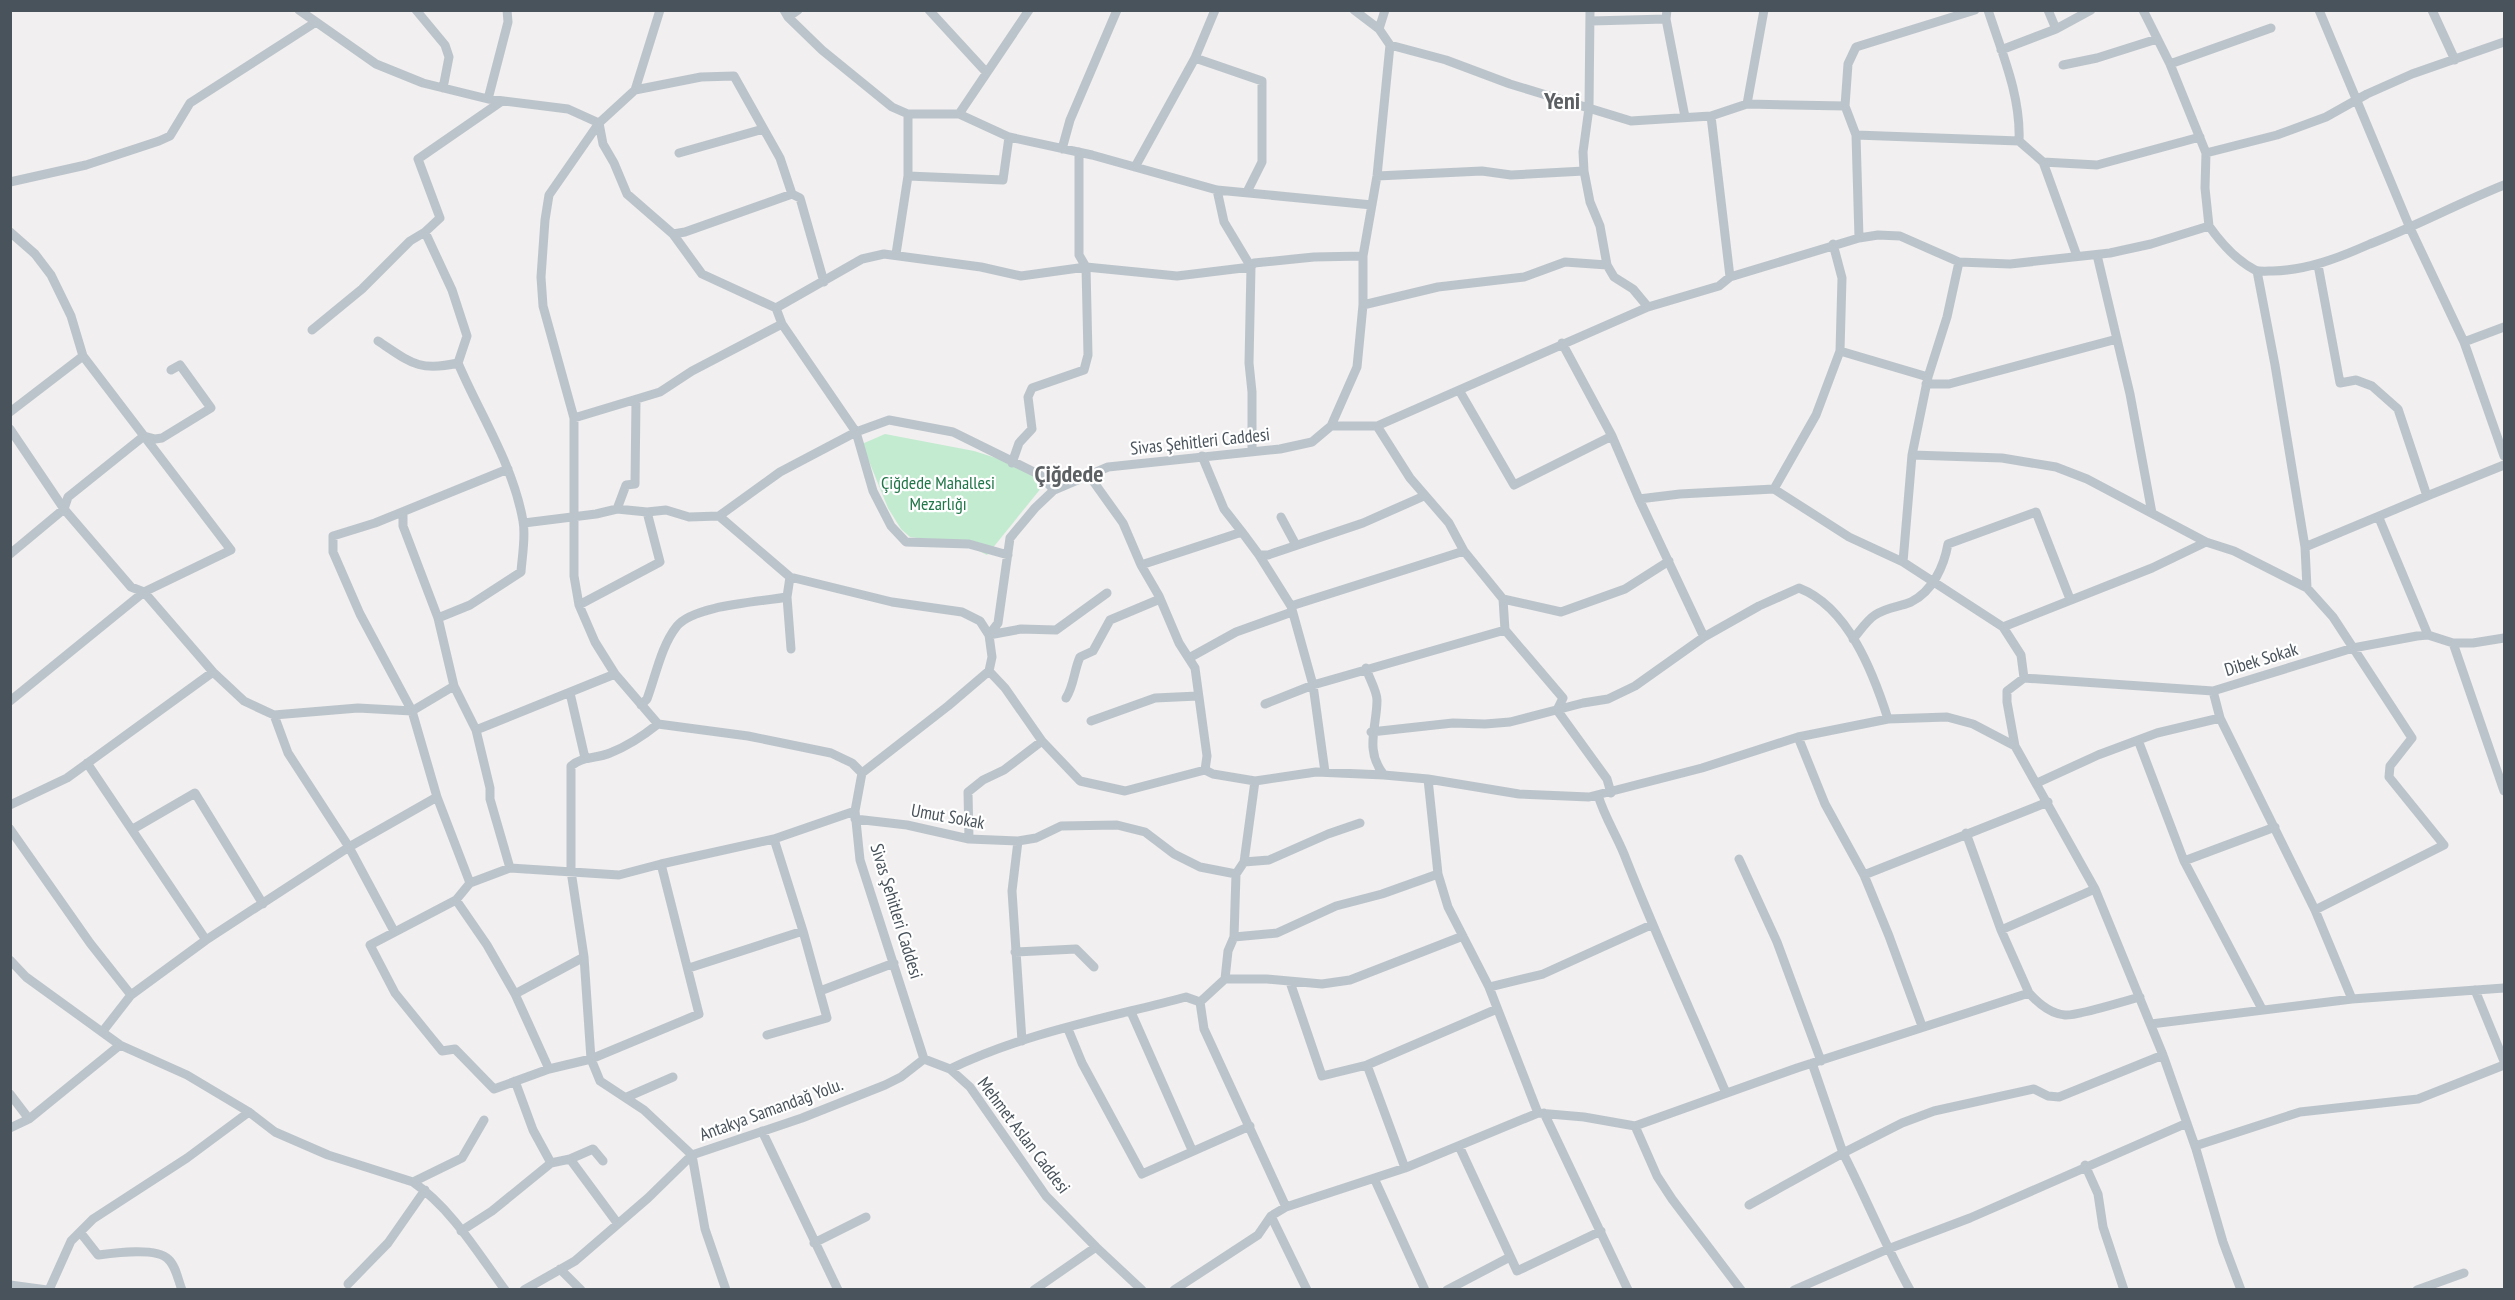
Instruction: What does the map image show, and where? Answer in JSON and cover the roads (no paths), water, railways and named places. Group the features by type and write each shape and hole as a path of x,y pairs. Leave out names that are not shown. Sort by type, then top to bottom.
{"street":[{"path":"299,10 376,64 423,83 488,99 568,109 599,123"},
{"path":"416,10 445,45 449,57 443,88"},
{"path":"488,99 508,22 507,10"},
{"path":"660,10 635,90 599,123 549,195 541,277 543,306 574,418 574,576 579,605 595,642 615,674 658,724 748,736 831,753 852,763 862,773 989,671 1005,688 1042,741 1080,781 1125,791 1205,770 1213,774 1255,781 1325,772 1428,778 1519,794 1598,795 1702,768 1798,737 1888,718 1947,717 1973,724 2016,746"},
{"path":"798,10 786,14 857,79 892,107 908,114 959,114 1009,137 1079,152 1217,190 1372,205"},
{"path":"929,10 986,72"},
{"path":"959,114 1029,10"},
{"path":"1062,149 1070,120 1117,10"},
{"path":"1135,167 1194,58 1215,10"},
{"path":"1354,10 1379,29 1390,45 1377,176 1363,256 1363,305 1357,367 1331,426 1377,426 1648,307 1719,286 1730,277 1859,238 1878,235 1900,237 1959,262 2010,264 2097,255 2151,244 2209,226"},
{"path":"1379,29 1385,10"},
{"path":"1590,10 1589,108 1583,152 1590,202 1600,226 1607,265 1614,277 1634,289 1648,307"},
{"path":"1747,104 1764,10"},
{"path":"1859,238 1856,135 1845,106 1848,64 1856,47 1975,10"},
{"path":"1988,10 2015,93 2020,121 2019,141"},
{"path":"2048,10 2056,29"},
{"path":"2001,50 2056,29 2091,10"},
{"path":"2143,10 2170,64 2206,153 2205,188 2209,226 2224,247 2257,271 2288,270 2318,265 2410,228 2469,199 2505,185"},
{"path":"2319,10 2410,228 2464,342 2505,456"},
{"path":"2432,10 2455,60"},
{"path":"1591,21 1666,15 1685,117"},
{"path":"10,182 86,165 170,136 190,103 316,22"},
{"path":"2170,64 2271,28"},
{"path":"2063,65 2097,58 2157,39"},
{"path":"2206,153 2277,135 2326,117 2412,74 2505,42"},
{"path":"1390,45 1446,60 1510,84 1631,121 1711,116 1747,104 1845,106"},
{"path":"1194,58 1262,81 1262,162 1247,192"},
{"path":"635,90 701,77 734,76 780,158 792,194 800,198 824,282"},
{"path":"312,330 362,289 410,241 425,232 440,218 418,159 502,101"},
{"path":"896,254 908,176 908,114"},
{"path":"1711,116 1730,277"},
{"path":"599,123 603,144 627,194 673,234 702,274 776,308 782,324 856,432 873,491 891,526 906,542 969,544 1008,555"},
{"path":"679,153 764,129"},
{"path":"1856,135 2019,141 2043,162 2077,256"},
{"path":"908,176 1003,180 1009,137"},
{"path":"2043,162 2097,165 2200,137"},
{"path":"1012,463 1019,443 1032,429 1028,397 1032,388 1084,370 1088,355 1086,267 1079,255 1079,152"},
{"path":"1377,176 1482,171 1511,175 1584,171"},
{"path":"1217,190 1224,222 1251,267 1249,363 1252,393 1252,451"},
{"path":"673,234 685,232 792,194"},
{"path":"10,232 35,254 51,275 71,316 83,356 231,550 144,592 10,701"},
{"path":"425,232 452,290 467,336 458,363 485,416 507,469 524,523 521,572 470,605 438,618"},
{"path":"1774,489 1816,415 1840,351 1842,278 1833,244"},
{"path":"776,308 862,259 884,254 981,267 1021,276 1086,267 1177,276 1251,267 1254,263 1314,257 1363,256"},
{"path":"2097,255 2118,339 2152,513"},
{"path":"1363,305 1438,288 1524,277 1565,262 1607,265"},
{"path":"1903,562 1912,455 1927,381 1947,317 1959,262"},
{"path":"2318,265 2340,383 2356,380 2372,386 2398,409 2427,496"},
{"path":"2257,271 2276,365 2305,547 2307,588"},
{"path":"574,418 660,392 692,370 782,324"},
{"path":"2464,342 2505,327"},
{"path":"1840,351 1927,381 1948,384 2118,339"},
{"path":"378,341 414,365 440,367 458,363"},
{"path":"1562,344 1612,436 1704,637"},
{"path":"10,412 83,356"},
{"path":"144,435 155,439 162,438 211,408 180,365 171,370"},
{"path":"1459,390 1514,485 1612,436"},
{"path":"617,509 626,484 635,484 636,400"},
{"path":"524,523 617,509 647,512 666,510 689,517 719,516 780,472 856,432 890,420 953,432 1040,475 1054,490"},
{"name":"Sivas Şehitleri Caddesi","path":"989,671 992,657 989,635 998,623 1010,538 1035,508 1054,490 1108,467 1280,449 1312,442 1331,426"},
{"path":"1377,426 1424,496 1449,523 1464,551 1503,599 1505,630 1563,698 1557,710"},
{"path":"10,429 64,509 131,587 144,592 213,672 244,701 274,715 358,708 412,711 454,686"},
{"path":"10,554 64,509 68,497 144,435"},
{"path":"1912,455 2002,458 2056,467 2087,479 2206,542 2234,551 2307,588 2333,617 2412,738 2390,766 2389,777 2444,845 2314,910"},
{"path":"1202,456 1224,509 1259,555 1292,609 1313,685 1325,772"},
{"path":"2305,547 2505,465"},
{"path":"470,883 437,797 412,711 360,614 333,552 333,536 403,513 507,469"},
{"path":"1088,474 1123,523 1141,566 1160,599 1179,643 1195,668 1207,756 1205,770"},
{"path":"1639,499 1680,494 1774,489 1850,537 1903,562 2003,627 2021,656 2024,678 2007,691 2016,746 2096,889 2163,1055 2195,1146 2223,1242 2241,1290"},
{"path":"1259,555 1268,555 1363,523 1424,496"},
{"path":"579,605 660,562 647,512"},
{"path":"1853,639 1873,616 1890,607 1911,602 1933,582 1945,563 1948,544 2036,512 2070,599"},
{"path":"403,513 403,526 438,618 454,686 476,730 490,788 490,799 510,868 470,883 456,900 370,945 395,993 442,1051 456,1049 494,1089 549,1069 591,1059 699,1014 661,864"},
{"path":"719,516 790,577 892,602 962,612 980,621 989,635 1021,629 1056,630 1107,593"},
{"path":"1281,517 1296,545"},
{"path":"2379,518 2428,635"},
{"path":"1141,566 1242,532"},
{"path":"2003,627 2152,568 2206,542"},
{"path":"1189,658 1236,632 1292,609 1464,551"},
{"path":"1503,599 1561,612 1625,589 1669,561"},
{"path":"790,577 787,597 790,649"},
{"path":"1371,732 1453,723 1510,722 1608,699 1635,686 1704,637 1760,606 1799,588 1808,592 1834,613 1853,639 1877,686 1888,718"},
{"path":"641,705 647,699 665,648 678,624 705,609 787,597"},
{"path":"1066,698 1071,691 1074,669 1080,657 1093,651 1110,620 1160,599"},
{"path":"1265,704 1366,668 1505,630"},
{"name":"Dibek Sokak","path":"2024,678 2213,691 2353,648 2428,635 2453,643 2474,644 2505,638"},
{"path":"2453,643 2505,791"},
{"path":"1366,668 1377,699 1371,732 1377,766 1384,775"},
{"path":"10,805 67,778 213,672"},
{"path":"476,730 615,674"},
{"path":"2213,691 2220,718 2276,827 2352,999"},
{"path":"570,693 585,758"},
{"path":"1091,722 1155,698 1198,696"},
{"path":"1557,710 1607,779 1611,793"},
{"path":"274,715 288,753 349,847 394,931"},
{"path":"2037,783 2098,755 2138,740 2220,718"},
{"path":"658,724 636,741 607,754 578,760 571,766 571,871 584,957 591,1059 600,1081 644,1110 692,1155 705,1229 726,1290"},
{"path":"1798,737 1825,804 1864,875 1922,1026"},
{"path":"2138,740 2184,861 2262,1009"},
{"path":"969,839 968,792 983,780 1004,770 1042,741"},
{"path":"87,763 206,940"},
{"name":"Sivas Şehitleri Caddesi","path":"862,773 856,797 855,815 860,860 924,1059"},
{"path":"1428,778 1438,874 1448,908 1489,987 1541,1113 1628,1290"},
{"path":"1226,980 1228,951 1233,937 1236,874 1244,862 1255,781"},
{"path":"133,829 195,793 263,904"},
{"path":"1598,795 1620,844 1651,925 1673,969 1726,1093"},
{"path":"103,1031 131,995 206,940 349,847 437,797"},
{"path":"1864,875 2048,802"},
{"name":"Umut Sokak","path":"510,868 619,875 774,839 855,815 969,839 1018,841 1036,838 1061,826 1117,825 1146,832 1174,854 1200,867 1236,874"},
{"path":"1244,862 1269,860 1328,834 1360,824"},
{"path":"2184,861 2276,827"},
{"path":"10,829 90,943 131,995"},
{"path":"1966,833 2001,930 2029,993 2037,1003 2066,1015 2140,997"},
{"path":"767,1035 827,1018 774,839"},
{"path":"1018,841 1012,891 1022,1041"},
{"path":"1739,859 1777,942 1843,1153 1910,1290"},
{"path":"1233,937 1277,933 1336,906 1382,894 1438,874"},
{"path":"2001,930 2096,889"},
{"path":"456,900 487,945 515,994 549,1069"},
{"path":"1489,987 1543,974 1651,925"},
{"path":"688,968 803,931"},
{"path":"1200,1002 1226,980 1267,979 1322,984 1350,980 1463,936"},
{"path":"1015,952 1076,949 1094,967"},
{"path":"515,994 584,957"},
{"path":"10,960 26,977 120,1045 187,1075 249,1112 275,1132 328,1155 413,1182 425,1190 461,1231 505,1290"},
{"path":"820,991 894,963"},
{"path":"1290,982 1322,1076 1367,1065 1497,1009"},
{"path":"2151,1024 2352,999 2505,988"},
{"path":"2195,1146 2300,1112 2418,1099 2505,1063 2475,990"},
{"path":"1174,1290 1258,1235 1271,1216 1286,1208 1405,1168 1541,1113 1635,1126 1922,1026 2029,993"},
{"path":"950,1070 974,1058 1022,1041 1186,997 1200,1002"},
{"path":"1200,1002 1204,1029 1220,1068 1250,1126 1286,1208"},
{"path":"1131,1012 1192,1150"},
{"path":"1068,1029 1082,1063 1142,1174 1250,1126"},
{"path":"10,1128 29,1119 120,1045"},
{"path":"1749,1205 1902,1123 1934,1111 2034,1089 2048,1096 2059,1097 2163,1055"},
{"name":"Mehmet Aslan Caddesi","path":"924,1059 950,1070 970,1087 1046,1196 1142,1290"},
{"name":"Antakya Samandağ Yolu.","path":"524,1290 575,1261 692,1155 802,1118 885,1085 901,1077 924,1059"},
{"path":"1367,1065 1405,1168"},
{"path":"627,1097 673,1077"},
{"path":"515,1081 533,1130 551,1163"},
{"path":"10,1094 29,1119"},
{"path":"10,1285 48,1290 71,1241 93,1219 187,1158 249,1112"},
{"path":"413,1182 462,1158 484,1120"},
{"path":"1794,1290 1888,1249 1970,1218 2187,1123"},
{"path":"1635,1126 1657,1176 1672,1199 1742,1290"},
{"path":"762,1131 838,1290"},
{"path":"1458,1146 1517,1271 1600,1231"},
{"path":"461,1231 492,1211 551,1163 570,1159 593,1149 603,1161"},
{"path":"570,1159 618,1224"},
{"path":"2085,1166 2098,1194 2103,1227 2124,1290"},
{"path":"1374,1178 1425,1290"},
{"path":"348,1284 388,1243 425,1190"},
{"path":"1271,1216 1307,1290"},
{"path":"814,1243 866,1217"},
{"path":"80,1232 98,1255 128,1251 164,1255 170,1260 182,1290"},
{"path":"1034,1290 1096,1247"},
{"path":"1447,1290 1510,1257"},
{"path":"560,1269 581,1290"},
{"path":"2416,1290 2464,1273"}],"district":[{"name":"Yeni","path":"1562,100"},
{"name":"Çiğdede","path":"1069,473"}],"park label":[{"name":"Çiğdede Mahallesi Mezarlığı","path":"938,492"}]}
